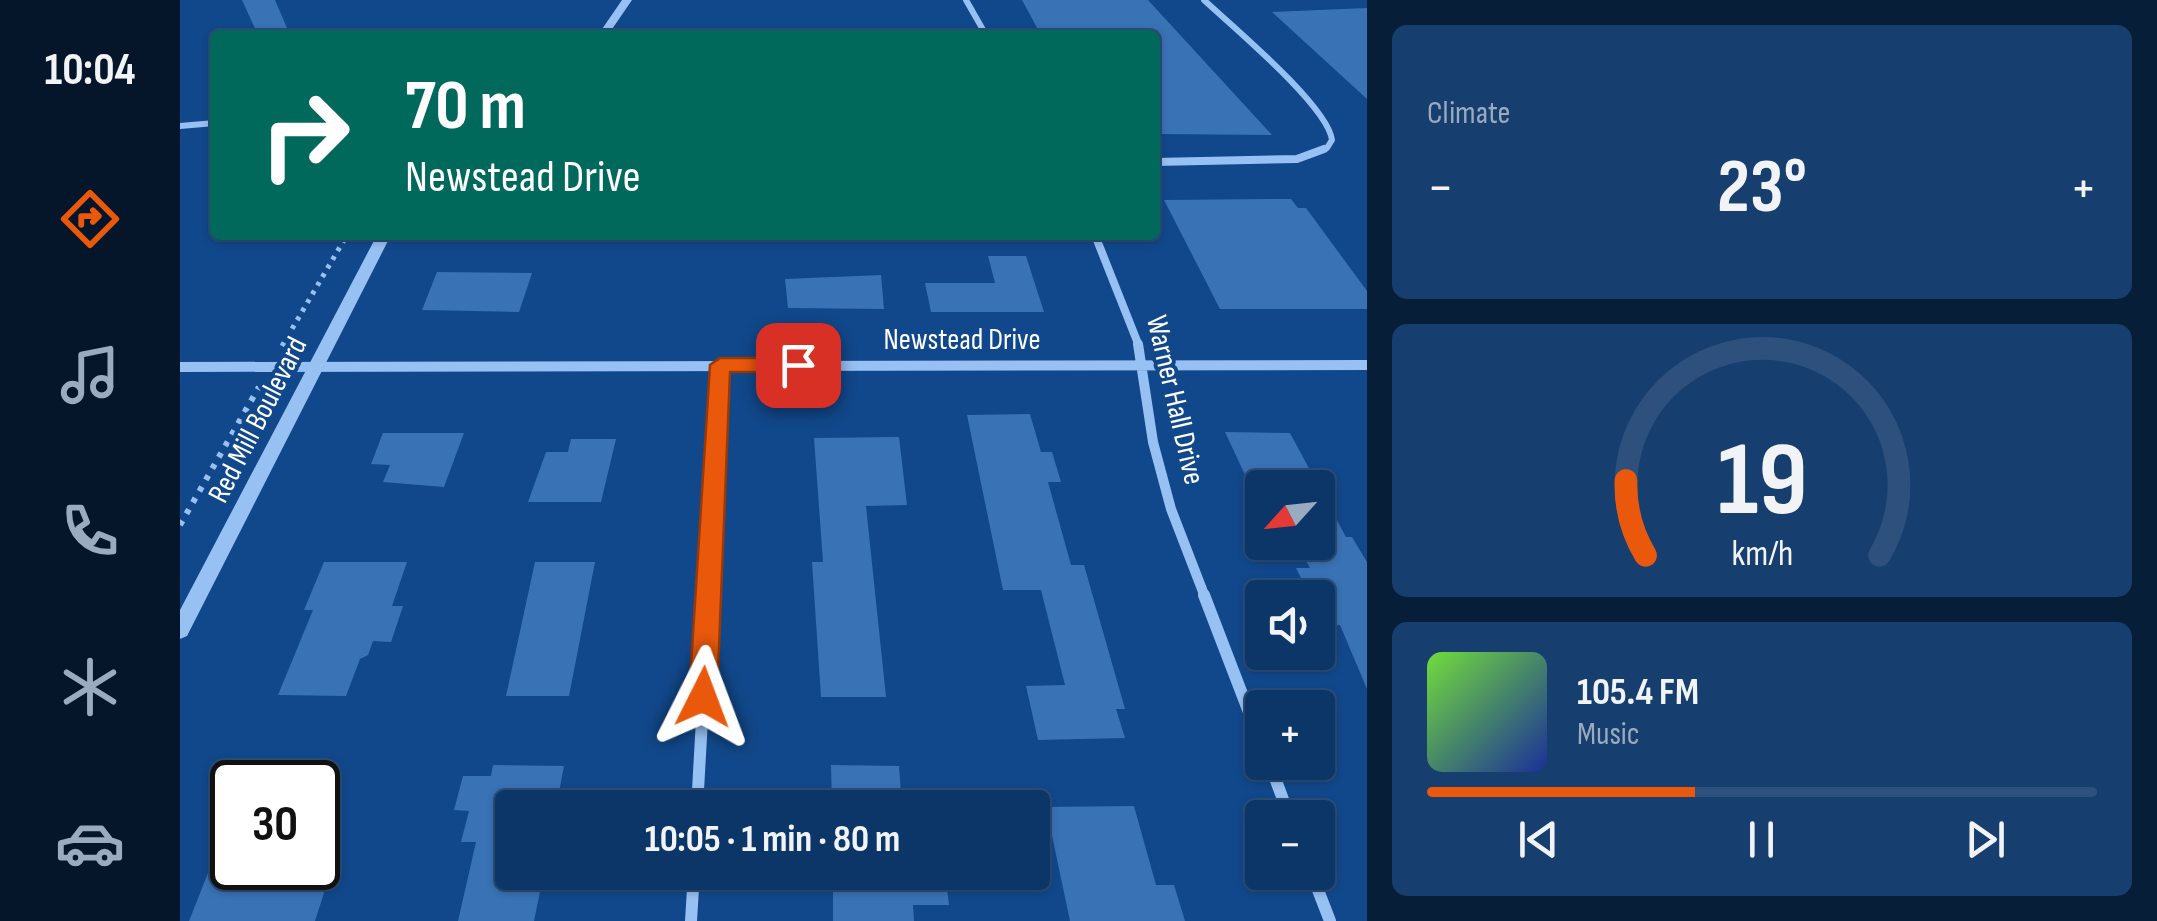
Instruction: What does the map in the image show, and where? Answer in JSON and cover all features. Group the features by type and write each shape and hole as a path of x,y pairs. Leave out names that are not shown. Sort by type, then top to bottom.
{"street":[{"path":"606,30 627,0"},
{"path":"966,0 983,30"},
{"path":"1160,162 1298,158 1328,148 1332,140 1332,130 1292,86 1204,0"},
{"path":"180,126 210,123"},
{"name":"Red Mill Boulevard","path":"180,630 381,240"},
{"name":"Warner Hall Drive","path":"1097,240 1132,321 1144,366 1153,442 1171,509 1245,702"},
{"path":"698,790 720,365"},
{"name":"Newstead Drive","path":"180,366 1367,365"},
{"path":"691,921 693,890"},
{"path":"1319,890 1330,921"}],"building":[{"path":"242,0 275,0 288,30 256,30"},
{"path":"1022,0 1148,0 1272,135 1160,134 1160,30 1038,30"},
{"path":"1367,8 1367,99 1272,12"},
{"path":"1291,199 1298,208 1306,208 1367,291 1367,309 1220,309 1164,200"},
{"path":"988,256 1026,256 1044,312 931,312 925,283 995,283"},
{"path":"437,272 532,273 519,312 422,310"},
{"path":"881,275 884,309 788,308 785,279"},
{"path":"1030,414 1041,452 1052,452 1061,482 1048,482 1071,565 1084,565 1125,709 1116,709 1125,738 1038,740 1026,686 1065,685 1041,590 1003,590 967,415"},
{"path":"1225,432 1290,433 1310,470 1245,470 1245,475"},
{"path":"383,433 464,433 444,487 383,482 390,465 371,464"},
{"path":"899,437 907,505 866,506 886,697 821,697 812,562 823,562 814,438"},
{"path":"571,439 616,439 601,502 528,502 546,452 568,452"},
{"path":"1335,517 1367,562 1367,689 1340,625 1335,625 1335,580 1302,580 1296,568 1310,568 1306,560 1335,560"},
{"path":"324,562 407,562 392,606 403,606 391,642 373,641 368,655 360,659 346,696 278,695 313,610 304,610"},
{"path":"535,562 595,562 569,696 506,696"},
{"path":"493,765 564,766 559,790 495,790 495,890 540,890 534,921 458,921 476,842 461,842 469,811 454,810 463,776 491,776"},
{"path":"831,765 899,766 901,790 832,790"},
{"path":"1134,806 1156,885 1174,885 1185,921 1070,921 1050,826 1050,807"},
{"path":"210,868 210,890 325,890 315,921 189,921"},
{"path":"833,890 947,890 949,905 913,905 914,921 833,921"}],"route":[{"path":"703,697 720,365 798,365"}]}
